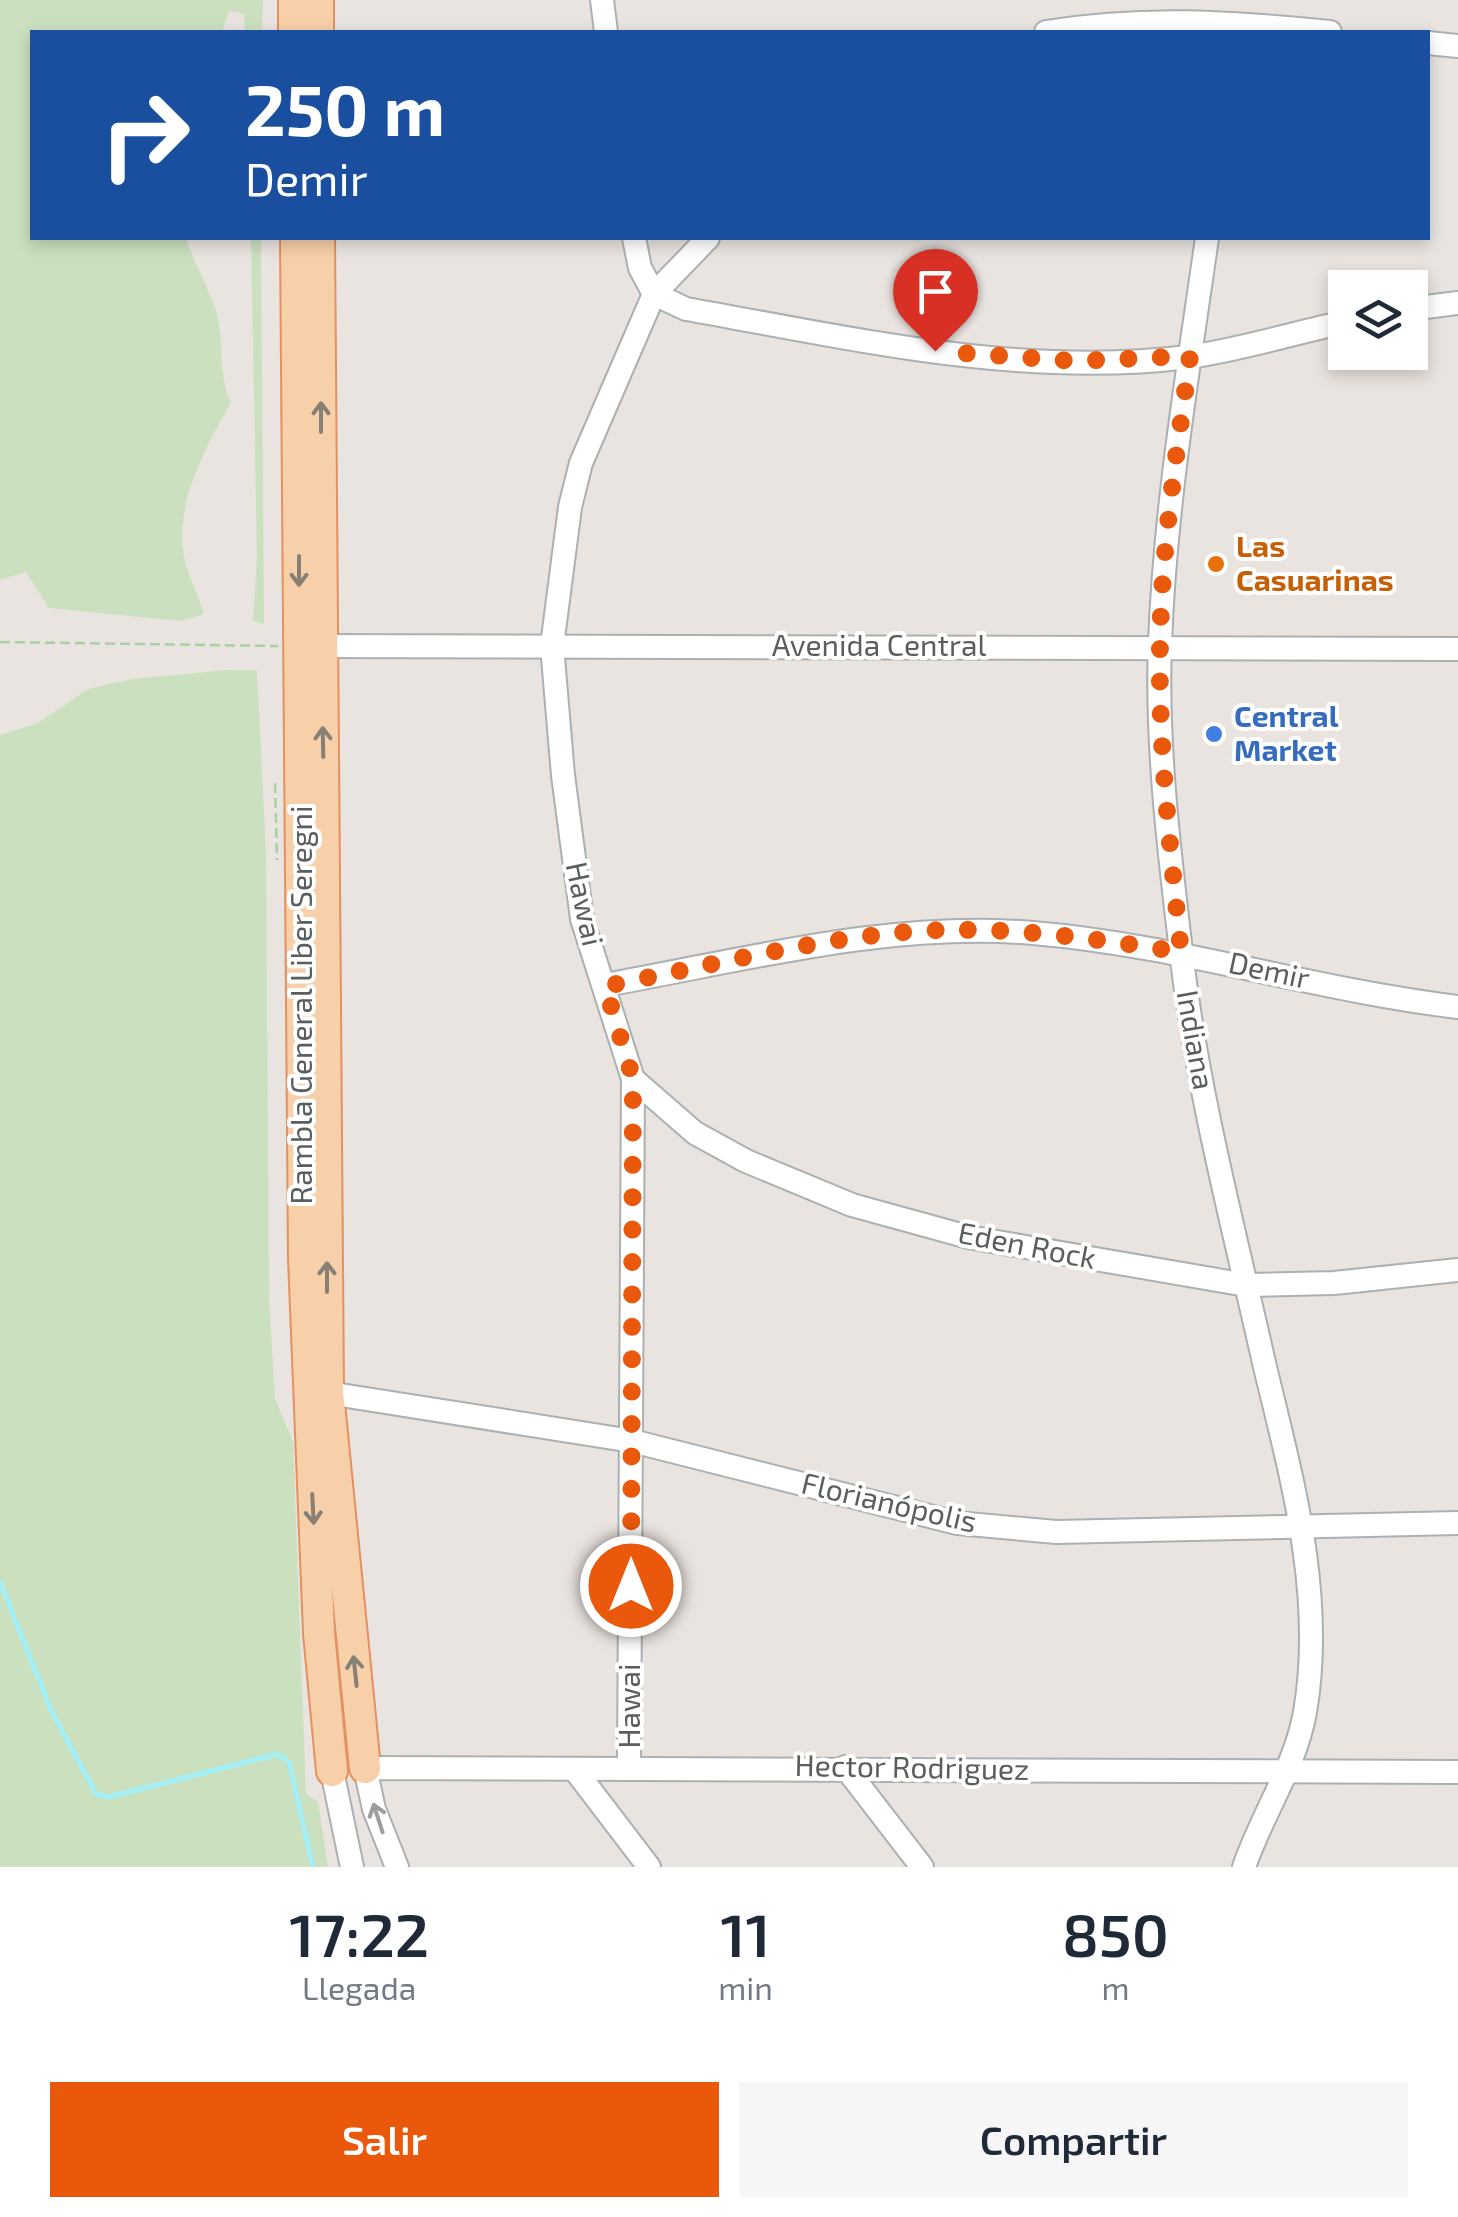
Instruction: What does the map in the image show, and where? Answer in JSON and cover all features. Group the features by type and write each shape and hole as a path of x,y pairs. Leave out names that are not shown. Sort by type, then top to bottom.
{"main road":[{"path":"294,0 294,30"},
{"path":"318,0 318,30"},
{"name":"Rambla General Liber Seregni","path":"296,240 311,646 328,1393 365,1768"},
{"name":"Rambla General Liber Seregni","path":"320,240 311,646 308,1412 332,1771"}],"street":[{"path":"602,0 606,30"},
{"path":"1058,30 1120,20 1238,18 1317,30"},
{"path":"1430,43 1458,46"},
{"path":"634,240 640,268 654,294 686,309 903,347 998,359 1112,362 1190,356 1328,326"},
{"path":"654,294 706,240"},
{"name":"Indiana","path":"1207,240 1168,523 1160,646 1168,828 1181,952 1216,1154 1303,1528 1308,1679 1297,1746 1244,1867"},
{"name":"Hawai","path":"630,1767 633,1079 582,919 563,775 552,646 570,506 581,463 654,294"},
{"path":"1428,307 1458,303"},
{"name":"Avenida Central","path":"311,646 1458,649"},
{"name":"Demir","path":"605,986 864,938 943,930 1030,932 1181,952 1402,1000 1458,1007"},
{"name":"Eden Rock","path":"633,1079 695,1133 746,1161 852,1205 968,1238 1246,1284 1334,1283 1458,1270"},
{"name":"Florianópolis","path":"328,1393 632,1441 957,1523 1056,1532 1458,1523"},
{"path":"845,1766 922,1867"},
{"name":"Hector Rodriguez","path":"365,1768 845,1766 1458,1772"},
{"path":"365,1768 374,1809 396,1867"},
{"name":"Hawai","path":"576,1770 649,1867"},
{"path":"332,1771 352,1867"}],"path":[{"path":"0,642 311,646"}],"green space":[{"path":"0,0 263,0 262,30 245,30 244,14 229,11 223,30 30,30 30,240 187,240 216,311 224,380 231,403 193,479 182,541 187,568 204,614 181,621 49,608 26,572 0,580"},
{"path":"251,240 261,240 264,624 253,621 257,557"},
{"path":"257,670 266,852 269,1298 275,1399 293,1442 306,1794 318,1802 328,1867 0,1867 0,735 38,723 88,689 132,679"}],"waterway":[{"path":"0,1582 51,1710 96,1794 109,1797 278,1754 289,1762 313,1867"}],"place":[{"name":"Las Casuarinas","path":"1216,564"},
{"name":"Central Market","path":"1214,734"}],"route":[{"path":"631,1586 633,1079 605,986 864,938 943,930 1030,932 1181,952 1168,828 1160,646 1168,523 1190,356 1112,362 998,359 935,351"}]}
